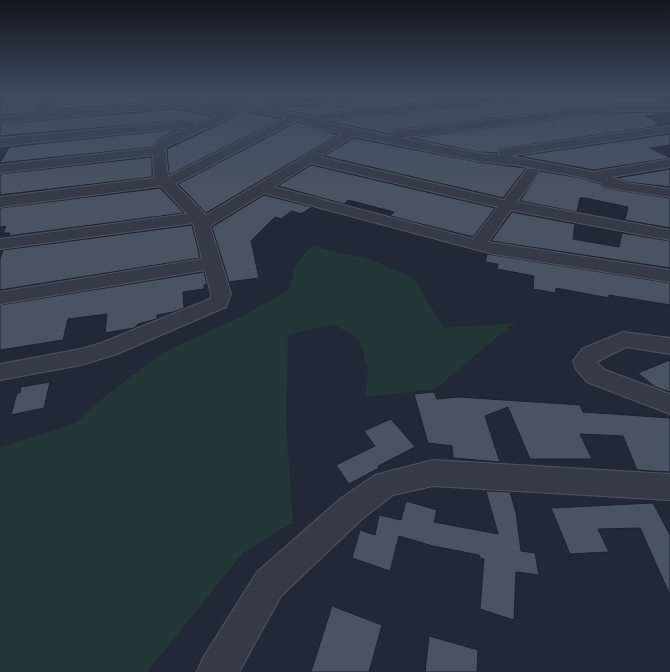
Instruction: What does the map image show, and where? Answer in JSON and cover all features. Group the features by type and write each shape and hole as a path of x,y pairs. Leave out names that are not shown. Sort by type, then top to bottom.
{"street":[{"path":"0,142 164,126"},
{"path":"0,372 81,357 109,349 136,339 180,318 218,303 221,294 200,221 160,177 159,147 165,142 200,126"},
{"path":"0,202 165,182 279,126"},
{"path":"323,126 478,157 532,172 579,182 622,185 670,193"},
{"path":"376,137 464,126"},
{"path":"529,126 536,130"},
{"path":"478,157 670,129"},
{"path":"0,244 200,221 262,188 353,132"},
{"path":"549,137 562,144"},
{"path":"0,169 159,151"},
{"path":"478,157 516,161 592,176 622,185"},
{"path":"310,158 507,204 670,235"},
{"path":"592,176 670,163"},
{"path":"478,244 532,172"},
{"path":"262,188 493,248 670,276"},
{"path":"0,298 212,263"},
{"path":"670,346 623,338 590,355 585,361 588,370 596,376 670,404"},
{"path":"217,672 268,584 351,509 385,484 433,473 670,487"}],"shaded area":[{"path":"311,246 372,260 413,278 444,328 514,323 435,389 366,397 368,370 359,339 333,324 288,335 286,425 293,522 243,553 147,672 0,672 0,447 74,424 108,394 162,353 247,314 289,290 295,266"}],"building":[{"path":"0,126 114,126 0,136"},
{"path":"214,126 267,126 169,175 167,149"},
{"path":"289,126 309,126 338,135 206,213 178,184"},
{"path":"353,126 426,126 395,130 389,134"},
{"path":"502,126 657,126 505,148 500,149 498,153 478,152 410,138"},
{"path":"179,129 160,138 152,147 0,163 9,147"},
{"path":"670,134 670,145 650,148 670,158 594,170 518,156"},
{"path":"354,138 478,162 526,168 503,198 324,156"},
{"path":"152,157 152,177 0,195 0,174"},
{"path":"311,165 495,208 473,237 390,216 394,212 348,200 344,204 278,186"},
{"path":"670,169 670,187 627,182 617,178"},
{"path":"540,171 581,178 600,184 603,188 670,198 670,228 625,220 628,207 585,198 580,198 577,212 520,201"},
{"path":"160,188 184,213 8,236 10,233 3,233 6,226 0,227 0,208"},
{"path":"264,195 312,207 301,214 292,211 281,219 275,217 251,241 259,278 229,282 212,227"},
{"path":"512,212 575,224 573,239 619,247 622,233 670,241 670,268 491,241"},
{"path":"192,225 200,258 0,290 0,259 3,250"},
{"path":"487,254 670,283 670,305 609,295 609,298 556,288 555,293 533,289 534,276 497,269 498,264 485,262"},
{"path":"204,272 207,284 204,285 204,289 183,292 184,308 157,315 157,319 138,324 134,328 105,333 107,314 68,319 63,340 0,350 0,305"},
{"path":"670,360 670,392 655,387 638,373"},
{"path":"50,382 44,408 11,415 17,393 20,393 21,387"},
{"path":"434,392 437,399 459,397 580,405 583,412 670,418 670,472 637,470 623,436 580,434 592,459 530,459 508,407 485,416 500,462 453,458 452,446 428,443 414,394"},
{"path":"391,419 415,447 378,466 379,468 349,484 336,465 375,446 364,431"},
{"path":"486,491 510,492 516,513 521,551 535,553 539,575 516,572 514,620 480,609 484,559 480,558 479,555 433,546 399,536 390,571 352,558 360,530 375,535 379,515 401,520 406,501 437,510 434,522 498,534"},
{"path":"653,503 670,535 670,595 640,528 598,529 609,552 570,554 551,508"},
{"path":"332,606 382,625 369,672 311,672"},
{"path":"429,636 478,650 477,672 425,672"}]}
